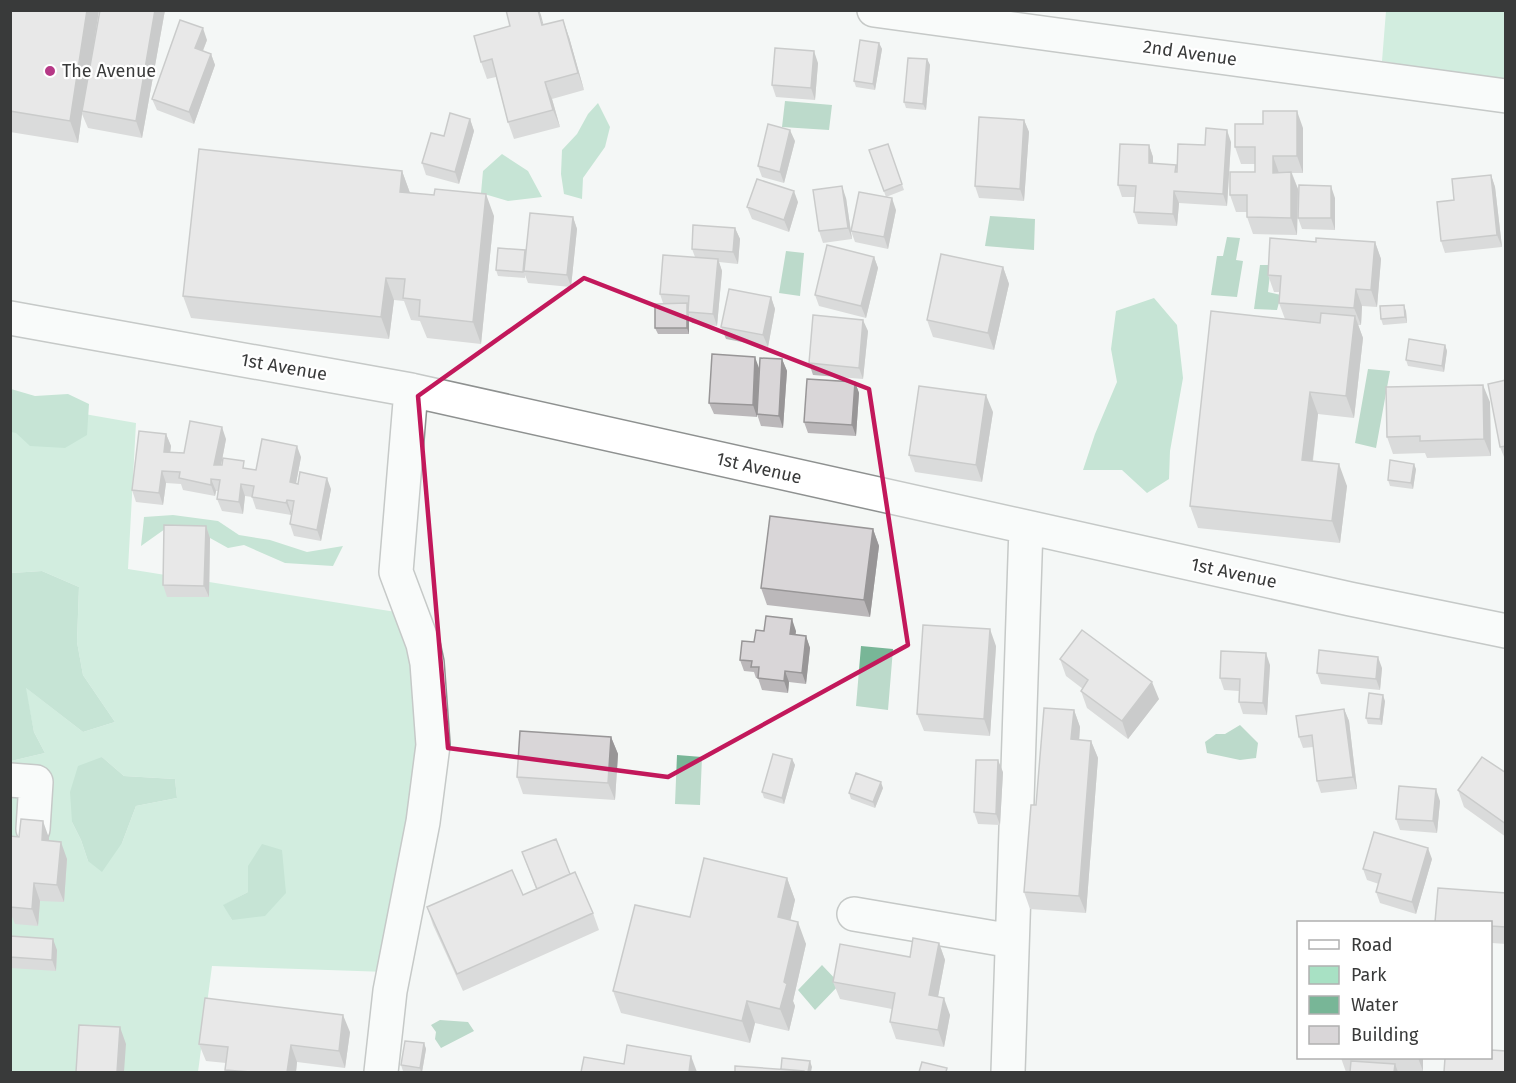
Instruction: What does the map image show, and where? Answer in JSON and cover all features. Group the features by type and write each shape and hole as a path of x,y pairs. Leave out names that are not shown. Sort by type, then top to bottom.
{"street":[{"name":"2nd Avenue","path":"874,10 1506,96"},
{"name":"1st Avenue","path":"10,318 411,390 1350,599 1506,631"},
{"path":"381,1072 390,992 423,822 433,745 427,663 423,644 396,572 411,390"},
{"path":"1008,1072 1026,527"},
{"path":"10,780 36,782 33,829"},
{"path":"854,914 1012,941"}],"highlighted area":[{"path":"584,278 869,389 908,645 668,777 448,748 418,396"}],"green space":[{"path":"1386,11 1505,11 1505,82 1382,61"},
{"path":"10,401 136,423 128,569 402,613 416,655 415,811 387,972 212,966 198,1072 11,1072 11,761 45,753 34,732 25,687 83,732 115,722 83,675 77,642 79,587 42,571 11,573","holes":["102,757 124,776 175,779 177,798 136,806 122,843 88,861 72,822","248,892 232,920 224,905"]}],"shaded area":[{"path":"598,103 610,127 605,147 583,178 582,199 564,194 561,174 562,150 577,134 588,114"},
{"path":"502,154 528,171 542,197 508,201 481,193 483,171"},
{"path":"1154,298 1177,325 1183,378 1170,451 1169,479 1147,493 1122,470 1083,470 1117,382 1111,349 1116,311"},
{"path":"11,389 35,396 68,394 89,404 87,435 65,448 30,446 16,433 11,432"},
{"path":"173,515 218,521 239,535 270,540 307,552 343,546 333,566 285,563 244,545 228,548 192,528 165,529 141,546 144,517"},
{"path":"42,571 79,587 77,642 83,675 115,722 83,732 26,688 34,732 45,753 11,761 11,573"},
{"path":"102,757 124,776 175,779 177,798 136,806 122,843 102,872 88,861 72,822 70,792 78,766"},
{"path":"262,844 282,850 286,893 265,916 232,920 223,905 248,892 248,866"}],"water":[{"path":"785,101 832,105 829,130 782,127"},
{"path":"990,216 1035,219 1034,250 985,246"},
{"path":"1227,237 1240,238 1236,260 1243,261 1237,297 1211,295 1217,256 1223,256"},
{"path":"786,251 804,253 800,296 779,293"},
{"path":"1260,265 1271,265 1268,292 1281,295 1277,310 1254,309"},
{"path":"1368,369 1390,371 1376,448 1355,443"},
{"path":"861,646 893,649 888,710 856,706"},
{"path":"1240,725 1258,743 1256,758 1240,760 1207,753 1205,742 1216,734 1225,734"},
{"path":"677,755 702,757 700,805 675,804"},
{"path":"822,965 840,984 815,1010 798,990"},
{"path":"440,1020 468,1022 474,1031 441,1048 435,1039 436,1032 431,1025"}],"building":[{"name":"The Avenue","path":"10,10 87,10 70,121 10,111"},
{"path":"100,10 155,10 136,121 82,111"},
{"path":"506,10 538,10 542,25 563,20 578,73 545,82 553,110 508,122 492,59 481,62 474,36 510,26"},
{"path":"180,20 203,28 195,48 211,54 189,112 152,99"},
{"path":"860,40 879,43 873,84 854,81"},
{"path":"775,48 814,51 811,88 772,85"},
{"path":"908,58 927,59 923,104 904,102"},
{"path":"1263,111 1297,111 1297,156 1273,156 1273,173 1291,172 1291,218 1247,217 1247,195 1230,195 1230,172 1255,172 1255,147 1235,147 1235,124 1263,124"},
{"path":"450,113 470,119 455,172 422,163 431,133 444,136"},
{"path":"979,117 1024,120 1020,189 975,186"},
{"path":"768,124 790,130 780,172 758,166"},
{"path":"1206,128 1227,130 1223,194 1174,191 1173,214 1134,212 1136,186 1118,185 1120,144 1149,145 1149,163 1176,165 1175,172 1177,172 1178,144 1205,145"},
{"path":"888,144 902,184 884,191 869,150"},
{"path":"199,149 402,171 400,192 434,195 435,189 486,194 473,322 419,316 420,300 403,298 405,279 386,278 381,317 183,296"},
{"path":"1491,175 1497,235 1441,241 1437,202 1454,200 1452,179"},
{"path":"757,179 794,191 784,220 747,207"},
{"path":"1299,185 1331,186 1331,218 1298,218"},
{"path":"842,186 848,228 819,231 813,190"},
{"path":"859,192 892,198 884,237 851,231"},
{"path":"530,213 573,217 567,275 524,271"},
{"path":"693,225 735,228 733,252 692,249"},
{"path":"1270,238 1316,242 1316,238 1375,242 1371,290 1356,289 1354,308 1279,303 1281,276 1268,275"},
{"path":"827,245 874,257 861,306 815,295"},
{"path":"498,248 525,250 523,272 496,270"},
{"path":"941,254 1003,267 988,333 927,320"},
{"path":"663,255 718,259 713,314 688,312 689,296 660,294"},
{"path":"729,289 771,297 763,335 721,327"},
{"path":"687,303 687,328 655,328 655,304"},
{"path":"1404,305 1405,317 1381,319 1380,306"},
{"path":"1211,311 1320,323 1321,313 1355,316 1346,396 1310,392 1302,460 1339,464 1332,521 1190,506"},
{"path":"813,315 863,320 859,368 809,363"},
{"path":"1409,339 1445,345 1442,366 1406,360"},
{"path":"712,354 755,357 753,405 709,403"},
{"path":"760,358 782,359 779,416 757,414"},
{"path":"807,379 855,382 852,425 804,422"},
{"path":"1506,380 1506,446 1500,447 1488,384"},
{"path":"1483,385 1484,439 1420,441 1420,436 1387,437 1386,387"},
{"path":"919,386 986,395 976,465 909,455"},
{"path":"190,421 222,427 214,465 222,465 223,458 244,461 243,468 256,470 262,439 297,446 290,482 298,484 300,472 327,478 317,530 290,524 294,501 287,500 286,503 252,497 254,486 241,484 239,502 217,499 220,480 211,479 211,485 179,478 180,472 162,471 159,493 132,490 139,431 166,434 164,452 184,453"},
{"path":"1390,460 1414,464 1411,483 1388,480"},
{"path":"770,516 873,529 864,600 761,588"},
{"path":"164,525 206,526 204,586 163,585"},
{"path":"766,616 792,619 790,634 806,636 802,673 785,671 784,681 758,678 759,667 751,667 752,661 740,660 742,641 754,642 756,630 764,631"},
{"path":"923,625 990,629 984,719 917,714"},
{"path":"1082,630 1152,682 1122,721 1081,691 1088,680 1060,659"},
{"path":"1319,650 1378,657 1376,679 1317,673"},
{"path":"1221,651 1266,653 1263,703 1239,702 1240,679 1220,678"},
{"path":"1369,693 1383,695 1380,719 1366,718"},
{"path":"1044,708 1074,710 1071,739 1091,741 1079,896 1024,892 1031,805 1036,805"},
{"path":"1344,709 1353,777 1317,781 1312,735 1299,737 1296,716"},
{"path":"520,731 611,737 608,783 517,777"},
{"path":"773,754 792,759 782,798 762,792"},
{"path":"1482,757 1506,773 1506,824 1458,790"},
{"path":"976,760 998,760 996,814 974,812"},
{"path":"856,773 881,782 873,802 849,793"},
{"path":"1399,786 1436,789 1433,821 1396,819"},
{"path":"21,819 43,821 42,840 61,842 57,885 34,883 32,909 10,907 10,836 19,837"},
{"path":"1374,832 1428,848 1412,902 1376,892 1381,874 1363,869"},
{"path":"556,839 570,874 537,889 522,852"},
{"path":"704,858 787,878 778,917 798,922 780,1009 747,1001 742,1021 613,991 635,905 690,917"},
{"path":"512,870 523,895 575,872 593,913 457,974 427,907"},
{"path":"1438,888 1506,893 1506,927 1492,926 1492,921 1435,921"},
{"path":"10,936 53,939 52,960 10,957"},
{"path":"913,938 939,943 929,995 944,998 938,1030 890,1022 895,993 833,982 840,944 910,957"},
{"path":"205,998 343,1015 339,1051 291,1045 287,1072 225,1070 228,1047 199,1044"},
{"path":"79,1025 120,1027 117,1072 76,1072"},
{"path":"405,1041 424,1043 420,1068 401,1065"},
{"path":"627,1045 691,1056 689,1072 581,1072 584,1057 624,1064"},
{"path":"1492,1050 1506,1051 1506,1072 1444,1072 1445,1059 1492,1059"},
{"path":"782,1058 810,1061 808,1072 781,1069"},
{"path":"1351,1061 1395,1064 1394,1072 1350,1072"},
{"path":"922,1062 947,1068 946,1072 919,1072"},
{"path":"735,1066 804,1071 804,1072 735,1072"}],"place":[{"name":"The Avenue","path":"50,71"}]}
